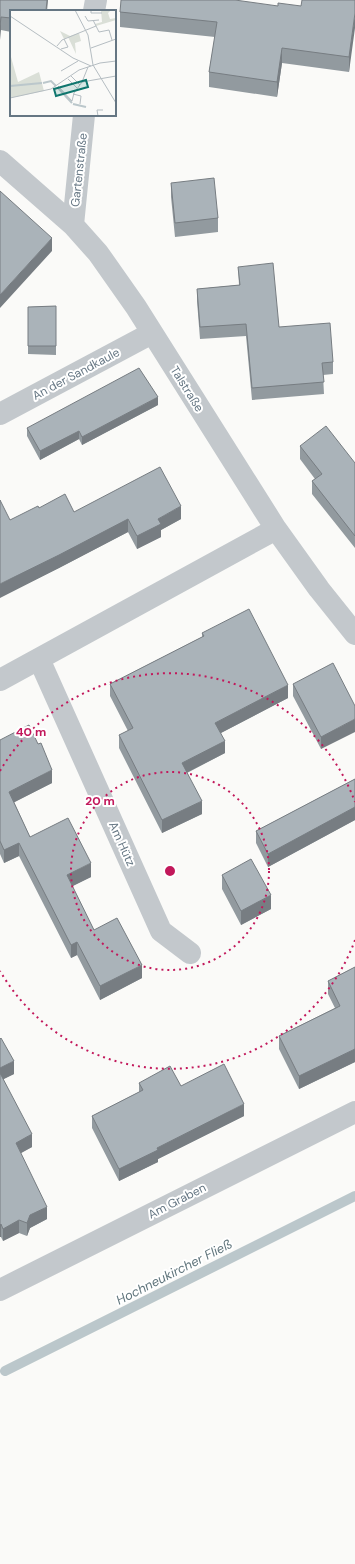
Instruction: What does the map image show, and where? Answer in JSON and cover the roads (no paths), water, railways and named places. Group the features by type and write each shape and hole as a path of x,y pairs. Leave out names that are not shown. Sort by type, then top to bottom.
{"street":[{"path":"94,10 96,0"},
{"name":"Gartenstraße","path":"73,225 84,116"},
{"name":"Talstraße","path":"0,161 73,225 98,253 152,333 276,530 319,590 355,634"},
{"name":"An der Sandkaule","path":"0,414 152,333"},
{"path":"0,680 276,530"},
{"name":"Am Hütz","path":"39,659 161,930 190,953"},
{"name":"Am Graben","path":"0,1290 355,1112"}],"waterway":[{"name":"Hochneukircher Fließ","path":"5,1371 355,1196"}]}
